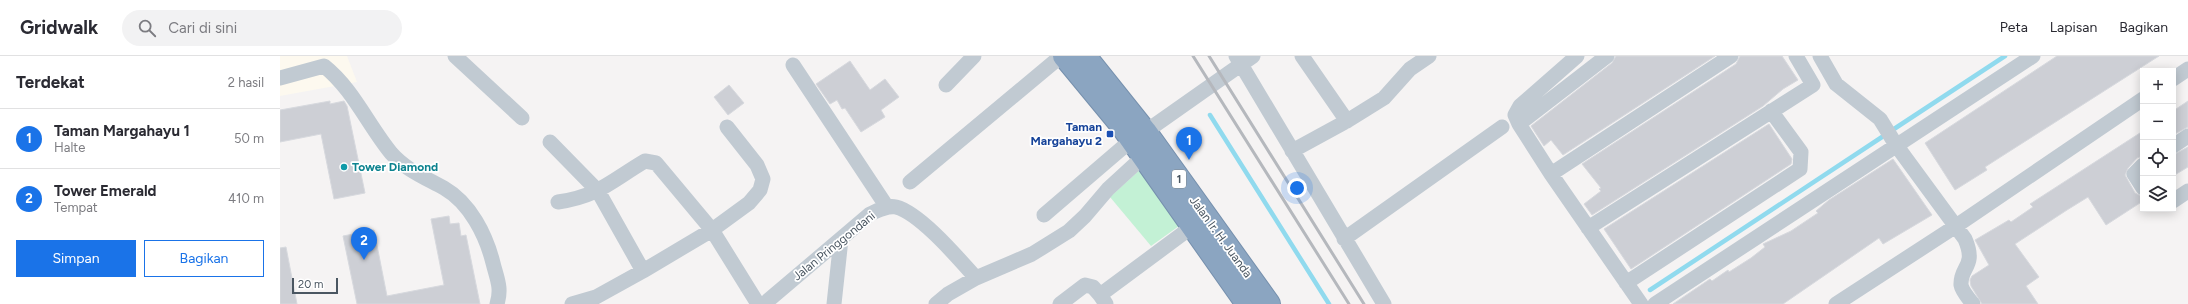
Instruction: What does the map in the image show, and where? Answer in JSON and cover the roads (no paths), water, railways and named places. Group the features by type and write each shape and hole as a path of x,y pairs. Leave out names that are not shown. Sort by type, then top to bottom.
{"highway":[{"name":"Jalan Ir. H. Juanda","path":"1064,56 1140,143 1269,304"},
{"name":"Jalan Ir. H. Juanda","path":"1085,56 1192,226 1247,304"}],"street":[{"path":"456,56 522,118"},
{"path":"946,86 974,56"},
{"path":"910,182 1054,62 1064,56"},
{"path":"1302,56 1347,121"},
{"path":"1292,151 1347,121 1384,98 1410,69 1429,56"},
{"path":"1577,56 1520,106 1515,115 1519,124 1551,174 1641,304"},
{"path":"1519,124 1607,56"},
{"path":"1551,174 1731,56"},
{"path":"1588,228 1771,111 1813,86 1796,56"},
{"path":"1820,56 1836,84 1880,119 1896,145 1956,226 1969,249 1970,260 1962,280 1961,287 1973,304"},
{"path":"1655,304 2033,56"},
{"path":"1044,215 1140,143 1213,86 1244,59 1292,151 1384,304"},
{"path":"793,65 887,207"},
{"path":"280,78 324,66 338,77 383,143 401,164 423,179 445,188 456,198 479,225 491,253 501,292 497,304"},
{"path":"2176,77 2188,69"},
{"path":"1836,304 1956,226 2140,102"},
{"path":"1626,283 1800,169 1800,152 1771,111"},
{"path":"1344,239 1502,126"},
{"path":"572,304 598,301 643,271 712,230 749,203 760,190 763,179 757,165 727,127"},
{"path":"2176,144 2188,136"},
{"path":"550,142 598,191 643,271"},
{"path":"936,304 950,299 976,278 1032,254 1069,231 1086,216 1108,189 1140,143"},
{"path":"558,202 579,199 598,191 645,161 656,163 712,230 758,304"},
{"path":"2140,168 2134,174 2140,183"},
{"path":"2176,199 2188,191"},
{"name":"Jalan Pringgondani","path":"764,304 870,214 887,207 896,207 910,214 936,234 976,278"},
{"path":"1060,304 1085,285 1093,287 1103,299 1192,226"},
{"path":"834,304 841,239"}],"waterway":[{"path":"1894,129 2005,56"},
{"path":"1210,115 1329,304"},
{"path":"1650,290 1882,137"}],"railway":[{"path":"1193,56 1349,304"},
{"path":"1209,56 1364,304"}],"place":[{"name":"Taman Margahayu 2","path":"1110,134"},
{"name":"Taman Margahayu 1","path":"1189,160"},
{"name":"Tower Diamond","path":"344,167"},
{"name":"Tower Emerald","path":"364,260"}]}
